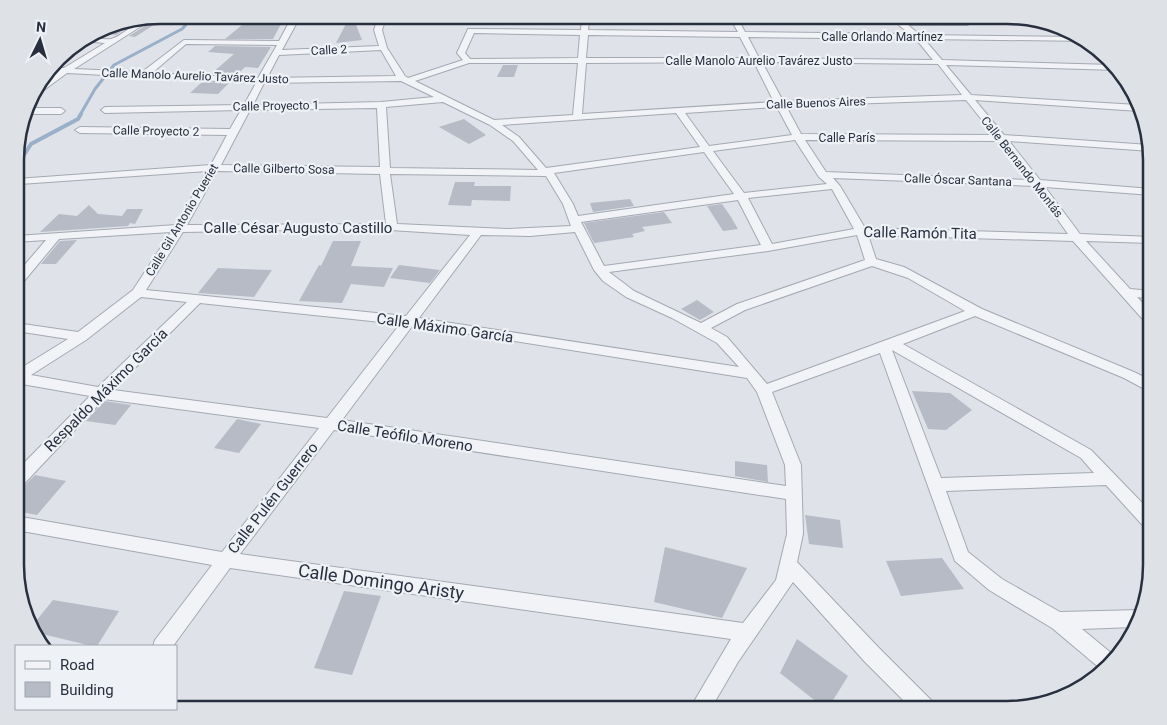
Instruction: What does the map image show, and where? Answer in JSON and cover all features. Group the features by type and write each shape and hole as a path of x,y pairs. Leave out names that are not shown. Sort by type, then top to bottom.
{"street":[{"name":"Calle Gil Antonio Pueriet","path":"24,373 81,338 138,293 179,229 214,168 292,24"},
{"path":"380,24 378,30 383,48 404,80 493,123 516,140 547,172 568,204 600,270 616,285 630,294 702,328 722,340 764,390 793,465 795,534 784,583 732,655 704,701"},
{"path":"577,116 580,60 585,24"},
{"path":"736,24 778,104 823,176 835,186 861,231 871,262"},
{"name":"Calle Bernando Montás","path":"902,24 918,37 940,62 1037,183 1076,237 1143,311"},
{"path":"47,83 138,26"},
{"name":"Calle Orlando Martínez","path":"468,61 461,53 471,31 1069,39"},
{"path":"95,40 114,41"},
{"name":"Calle 2","path":"144,75 184,42 278,48 383,48"},
{"name":"Calle Manolo Aurelio Tavárez Justo","path":"57,70 260,81 404,80 468,61 756,60 940,62 1108,68"},
{"name":"Calle Buenos Aires","path":"493,123 778,104 967,97 1133,108"},
{"name":"Calle Proyecto 1","path":"105,110 381,105 446,99"},
{"path":"381,105 385,172 392,227"},
{"path":"678,110 741,196 768,248"},
{"path":"33,111 61,111"},
{"name":"Calle Proyecto 2","path":"80,130 233,132"},
{"name":"Calle París","path":"547,172 798,137 1001,138 1143,147"},
{"name":"Calle Gilberto Sosa","path":"24,181 214,168 308,168 385,172 547,172"},
{"name":"Calle Óscar Santana","path":"823,176 1037,183 1143,191"},
{"path":"577,224 741,196 835,186"},
{"name":"Calle César Augusto Castillo","path":"24,238 179,229 392,227 478,233 534,234 577,224"},
{"name":"Calle Ramón Tita","path":"600,270 768,248 861,231 1143,240"},
{"name":"Calle Pulén Guerrero","path":"163,645 478,233"},
{"path":"24,273 56,235"},
{"path":"702,328 741,307 871,262 889,264 976,311 1129,375 1143,383"},
{"path":"1126,292 1143,294"},
{"name":"Calle Máximo García","path":"138,293 411,321 752,374"},
{"name":"Respaldo Máximo García","path":"24,474 101,393 196,300"},
{"path":"764,390 888,346 976,311"},
{"path":"24,328 81,338"},
{"path":"888,346 1086,454 1143,515"},
{"path":"888,346 961,556 974,570 995,586 1058,621 1105,660"},
{"path":"1129,375 1143,374"},
{"name":"Calle Teófilo Moreno","path":"24,379 101,393 330,424 794,494"},
{"path":"936,485 1109,479"},
{"name":"Calle Domingo Aristy","path":"24,524 226,560 748,633"},
{"path":"788,564 918,701"},
{"path":"1058,621 1132,618"}],"building":[{"path":"155,24 135,37 129,36 147,25"},
{"path":"281,24 273,39 225,39 242,25"},
{"path":"346,24 356,24 362,40 336,43"},
{"path":"127,27 116,35 109,34"},
{"path":"215,46 271,47 258,68 245,67 237,75 211,74 234,54 208,52"},
{"path":"503,65 518,65 514,77 497,77"},
{"path":"202,82 229,83 218,94 190,93"},
{"path":"464,119 486,135 469,144 439,127"},
{"path":"455,182 475,182 474,186 511,186 510,201 472,200 471,206 448,205"},
{"path":"630,199 634,206 593,212 590,203"},
{"path":"722,204 738,229 723,231 707,206"},
{"path":"89,205 98,214 122,216 127,209 143,209 135,224 130,223 128,226 40,232 59,214 77,216"},
{"path":"664,212 672,223 642,227 645,231 632,234 634,237 594,243 584,223"},
{"path":"77,240 56,264 41,264 60,241"},
{"path":"333,241 361,241 351,266 393,268 384,287 351,284 342,303 299,301 319,265 321,266"},
{"path":"399,265 440,270 430,283 390,278"},
{"path":"218,268 272,270 254,297 198,293"},
{"path":"697,300 714,312 700,320 681,309"},
{"path":"912,391 950,393 972,410 946,430 928,429"},
{"path":"104,401 131,405 115,425 86,421"},
{"path":"237,419 261,424 239,453 214,448"},
{"path":"735,461 767,465 768,482 735,476"},
{"path":"35,475 66,481 37,515 24,513 24,486"},
{"path":"805,515 840,520 843,548 809,544"},
{"path":"665,547 747,568 722,618 654,602"},
{"path":"942,558 964,589 901,596 886,561"},
{"path":"344,591 381,596 352,675 314,668"},
{"path":"53,600 119,611 98,645 88,645 42,634 36,621"},
{"path":"797,639 848,676 833,701 816,701 780,673"}],"waterway":[{"path":"80,115 95,89 114,65 182,29 187,24"},
{"path":"24,154 31,144 78,119 81,114"}]}
